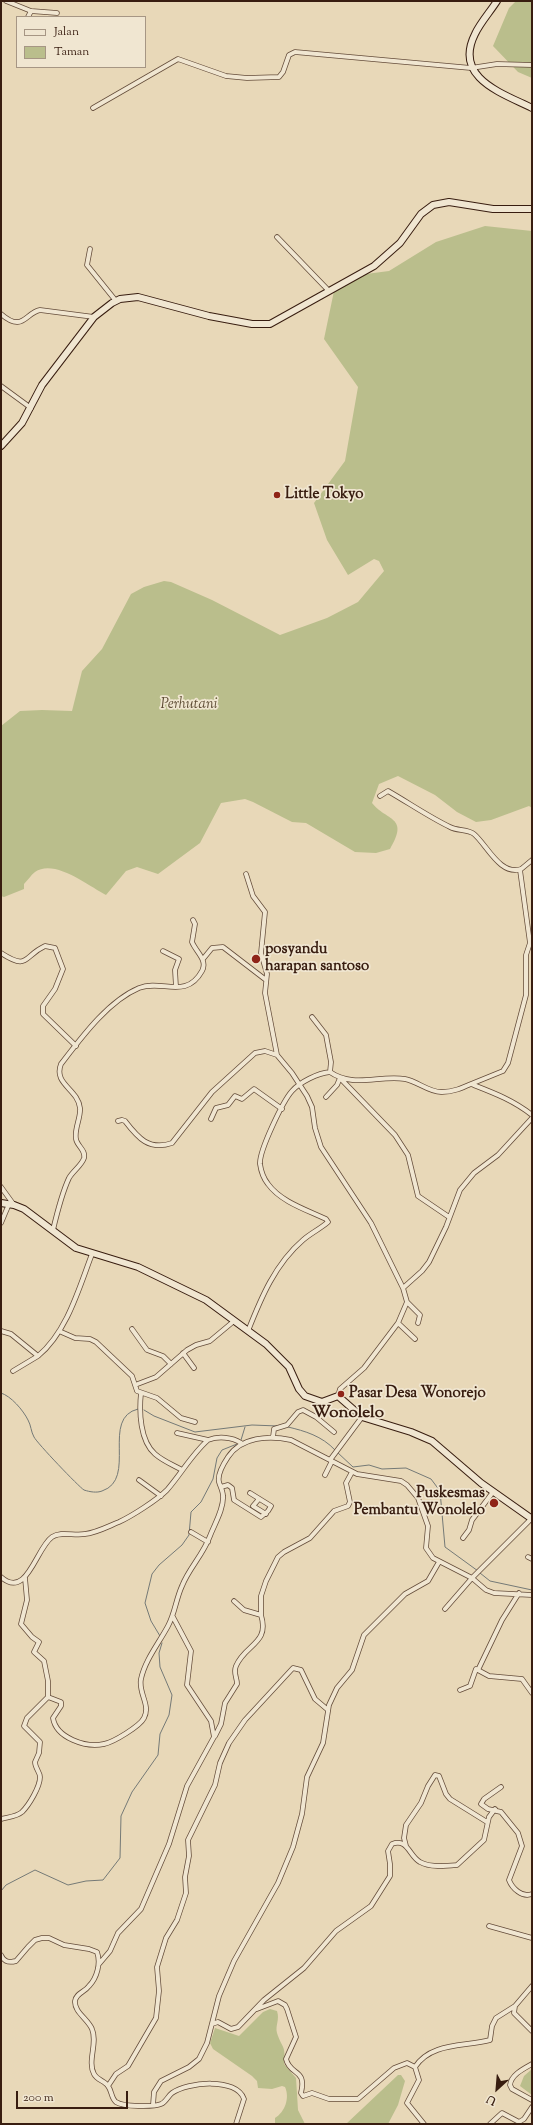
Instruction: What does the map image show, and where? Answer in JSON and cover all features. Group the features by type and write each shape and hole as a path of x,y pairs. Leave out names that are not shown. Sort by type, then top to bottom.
{"main road":[{"path":"497,1 474,35 471,47 471,68 484,83 532,108"},
{"path":"1,446 18,429 31,408 42,385 94,317 116,301 129,297 148,298 190,312 261,325 278,321 374,266 400,242 421,214 433,205 449,202 493,209 532,208"},
{"path":"1,1204 12,1205 53,1230 76,1248 92,1254 131,1264 206,1300 266,1344 289,1367 299,1390 305,1396 322,1402 338,1396 362,1417 411,1432 432,1441 492,1492 532,1519"}],"street":[{"path":"8,2 31,11 57,13"},
{"path":"28,16 31,11"},
{"path":"93,108 178,59 216,74 247,78 279,77 283,72 289,55 295,52 471,68 497,64 532,65"},
{"path":"277,237 329,291"},
{"path":"90,249 87,265 116,301"},
{"path":"1,314 15,321 26,320 34,312 40,310 94,317"},
{"path":"1,386 31,408"},
{"path":"380,796 388,791 449,827 472,833 484,843 498,863 516,870 520,869 532,860"},
{"path":"340,1078 350,1080 406,1079 440,1093 452,1092 506,1068 526,995 526,955 530,943 520,869"},
{"path":"246,874 253,896 265,912 261,948 267,974 265,992 277,1055 300,1085 312,1107 315,1128 321,1147 371,1223 403,1288 407,1302 420,1315 418,1323"},
{"path":"53,1230 68,1182 84,1158 84,1154 76,1138 80,1109 78,1100 58,1074 61,1064 121,998 144,987 162,985 182,988 195,980 204,967 203,959 192,942 195,924 193,920"},
{"path":"1,953 20,962 25,961 45,946 55,948 63,969 55,989 43,1006 43,1014 76,1046"},
{"path":"203,959 212,948 223,947 266,980"},
{"path":"163,951 179,959 175,970 176,987"},
{"path":"312,1017 325,1033 331,1065 330,1072"},
{"path":"118,1121 125,1121 142,1142 154,1146 172,1143 212,1092 255,1053 265,1051 277,1055"},
{"path":"248,1331 263,1294 282,1260 302,1240 328,1222 326,1219 276,1192 263,1175 260,1164 269,1134 292,1091 300,1085 324,1072 330,1072 340,1078 394,1136 408,1155 418,1196 449,1217"},
{"path":"326,1097 337,1085 340,1078"},
{"path":"403,1288 422,1271 428,1262 449,1217 453,1204 468,1180 482,1166 498,1155 532,1117 519,1104 501,1095 471,1084"},
{"path":"211,1119 216,1108 228,1105 235,1096 242,1099 245,1098 254,1089 282,1109"},
{"path":"1,1187 12,1205 1,1223"},
{"path":"13,1371 48,1348 72,1306 92,1254"},
{"path":"338,1396 340,1389 364,1368 398,1323 407,1302"},
{"path":"134,1385 156,1378 191,1347 216,1338 234,1321"},
{"path":"398,1323 415,1339"},
{"path":"132,1330 147,1350 163,1356 171,1364"},
{"path":"1,1331 20,1340 38,1356"},
{"path":"59,1331 75,1338 90,1339 96,1342 132,1376 136,1390 157,1398 181,1418 195,1422"},
{"path":"183,1353 194,1368"},
{"path":"141,1393 140,1416 149,1446 160,1458 182,1470"},
{"path":"273,1438 274,1430 285,1426 298,1412 303,1410 316,1417 334,1432"},
{"path":"325,1475 331,1460 362,1417"},
{"path":"178,1433 208,1440 219,1438 234,1440 241,1443 273,1438 291,1440 352,1472 363,1476 401,1481 413,1491 418,1498 428,1526 426,1548 428,1553 439,1562 472,1578 486,1590 494,1593 519,1593 532,1595"},
{"path":"1,1819 14,1816 22,1812 29,1803 39,1782 40,1777 35,1762 40,1753 40,1742 38,1738 26,1729 25,1722 48,1697 48,1681 44,1661 34,1652 39,1642 32,1637 21,1624 27,1600 25,1578 48,1540 55,1535 89,1534 120,1521 161,1496 208,1440"},
{"path":"48,1697 61,1702 61,1706 53,1718 54,1724 58,1730 71,1739 91,1744 106,1744 137,1726 145,1717 146,1711 141,1679 153,1651 173,1617 181,1587 208,1542 222,1504 223,1496 218,1480 219,1474 228,1456 241,1443"},
{"path":"99,1964 110,1951 118,1933 141,1909 169,1844 187,1786 221,1724 225,1703 237,1684 234,1674 236,1665 243,1654 257,1644 262,1636 261,1596 273,1566 284,1552 310,1538 334,1511 348,1506 350,1502 346,1484 352,1472"},
{"path":"139,1480 161,1496"},
{"path":"221,1487 228,1485 232,1488 234,1500 261,1517 266,1514 271,1506 250,1493"},
{"path":"463,1538 469,1530 472,1520 492,1492"},
{"path":"258,1498 253,1506 266,1514"},
{"path":"445,1609 472,1578 482,1570 532,1519"},
{"path":"191,1532 208,1542"},
{"path":"153,2105 154,2092 161,2082 189,2067 199,2059 207,2043 219,1996 234,1961 278,1883 293,1847 302,1814 308,1777 323,1743 328,1710 337,1688 352,1670 364,1635 405,1594 428,1581 439,1562"},
{"path":"1,1577 6,1582 12,1583 25,1578"},
{"path":"460,1690 470,1686 474,1671 478,1670 502,1620 519,1593"},
{"path":"234,1601 244,1610 261,1615"},
{"path":"173,1617 191,1651 188,1685 211,1721 214,1728 214,1737"},
{"path":"108,2086 116,2074 128,2066 156,2018 159,1991 157,1967 166,1938 177,1920 186,1893 185,1877 189,1856 188,1840 215,1786 220,1763 230,1740 245,1720 293,1668 301,1670 314,1699 328,1710"},
{"path":"478,1670 489,1676 522,1679 532,1693"},
{"path":"488,1822 450,1799 446,1794 439,1776 435,1775 428,1786 421,1803 406,1825 404,1838 406,1846 418,1861 424,1864 457,1865 484,1840 488,1822 494,1810"},
{"path":"501,1787 481,1802 486,1808 501,1812 518,1833 522,1841 520,1856 509,1875 510,1884 521,1893 532,1894"},
{"path":"212,2024 221,2022 234,2030 264,2000 304,1968 336,1931 371,1906 390,1876 389,1847 396,1842 406,1846"},
{"path":"489,1926 532,1938"},
{"path":"1,1955 3,1959 8,1962 16,1961 35,1940 49,1938 64,1945 97,1952 99,1964 94,1980 89,1987 77,1995 75,2001 76,2007 92,2029 94,2040 92,2068 94,2074 108,2086 117,2102 131,2106 161,2104 173,2093 184,2088 202,2085 229,2085 236,2088 242,2094 244,2099 236,2124"},
{"path":"416,2067 427,2056 442,2049 490,2040 492,2026 496,2018 515,2006 532,1986"},
{"path":"255,2010 278,2001 285,2005 288,2009 296,2037 286,2060 289,2066 302,2077 304,2082 301,2093 303,2096 312,2093 329,2099 358,2099 400,2064 407,2062 416,2067"},
{"path":"515,2006 515,2017 532,2031"},
{"path":"532,2064 518,2073 511,2080 510,2085 512,2089 532,2100"},
{"path":"416,2067 418,2084 407,2103 424,2124"},
{"path":"490,2124 502,2113 519,2122 524,2119 532,2107"}],"green space":[{"path":"516,1 532,1 532,78 518,72 493,46 509,8"},
{"name":"Perhutani","path":"485,226 532,231 532,808 529,806 491,820 476,822 457,812 435,795 398,776 379,784 372,803 394,820 398,830 396,838 390,849 376,853 355,852 306,823 292,822 245,799 221,803 200,843 158,874 137,867 126,871 106,895 71,875 52,868 35,872 24,884 24,889 4,897 1,896 1,726 20,711 72,711 82,671 102,649 131,594 144,587 164,581 171,582 212,600 280,635 327,618 358,602 384,571 379,561 374,559 348,575 327,540 314,503 345,461 358,387 324,339 334,291 366,274 389,271 436,242"},
{"path":"270,2009 277,2011 277,2033 284,2050 284,2064 296,2078 298,2110 305,2124 275,2124 275,2118 279,2115 286,2104 287,2096 285,2087 282,2086 272,2089 258,2088 257,2081 252,2076 213,2049 210,2043 215,2028 239,2036 263,2012"},
{"path":"532,2069 532,2095 520,2086 524,2076"},
{"path":"398,2075 401,2075 405,2081 398,2105 388,2124 346,2124"}],"waterway":[{"path":"1,1393 13,1400 20,1408 29,1422 34,1437 50,1456 84,1490 93,1492 102,1491 112,1484 117,1474 119,1462 119,1436 121,1424 127,1415 138,1409"},
{"path":"144,1410 154,1416 195,1432 252,1425 278,1426"},
{"path":"241,1440 245,1427"},
{"path":"288,1427 307,1432 325,1441 335,1450"},
{"path":"160,1636 151,1621 145,1603 152,1574 159,1565 182,1545 189,1535 191,1512 201,1502 213,1479 217,1458 222,1450 237,1444"},
{"path":"337,1452 353,1467 369,1465 382,1469 406,1468 431,1479 440,1491 445,1547 478,1571"},
{"path":"480,1573 490,1581 532,1590"},
{"path":"1,1891 6,1885 35,1870 68,1885 86,1881 103,1880 120,1858 121,1816 132,1792 158,1755 160,1734 169,1715 172,1695 160,1667 159,1653 162,1643"}],"place":[{"name":"Little Tokyo","path":"277,495"},
{"name":"posyandu harapan santoso","path":"256,959"},
{"name":"Pasar Desa Wonorejo","path":"341,1394"},
{"name":"Puskesmas Pembantu Wonolelo","path":"494,1503"}],"district":[{"name":"Wonolelo","path":"348,1414"}]}
